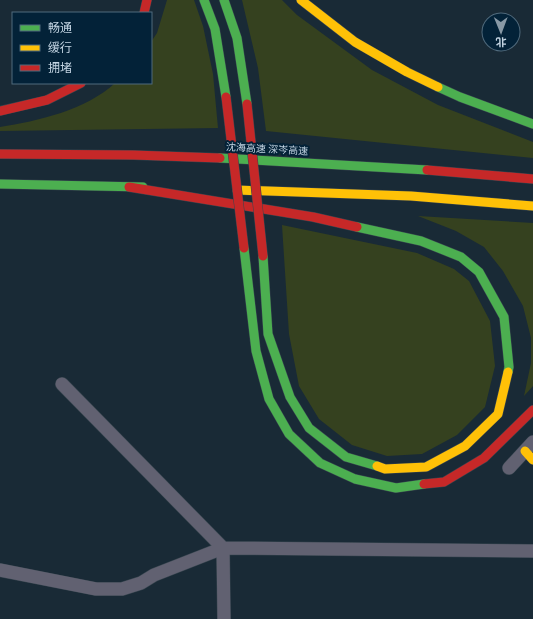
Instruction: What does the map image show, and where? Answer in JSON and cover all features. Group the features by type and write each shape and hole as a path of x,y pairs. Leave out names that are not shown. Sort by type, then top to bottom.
{"highway":[{"path":"144,12 147,0"},
{"path":"204,0 215,29 226,96 256,351 269,399 289,434 320,463 355,479 396,488 444,482 484,458 533,410"},
{"path":"129,187 313,217 422,240 461,257 479,272 504,317 509,367 498,414 465,446 426,467 385,470 346,458 309,428 290,397 268,334 263,256 246,104 237,38 224,0"},
{"path":"301,0 355,42 407,72 460,97 533,124"},
{"path":"0,111 46,100 79,84"},
{"name":"沈海高速 深岑高速","path":"0,154 62,153 202,156 404,168 533,179"},
{"path":"0,184 199,189"},
{"path":"230,190 411,196 533,206"}],"street":[{"path":"62,384 223,548 224,619"},
{"path":"509,468 530,451"},
{"path":"0,570 96,589 122,589 141,583 154,575 223,548 533,551"}],"green space":[{"path":"167,0 194,0 203,26 213,74 218,128 0,131 0,127 45,118 76,107 90,100 114,84 152,84 152,40 157,33"},
{"path":"242,0 282,0 297,15 372,70 438,105 533,142 533,158 266,131 258,68"},
{"path":"418,216 533,223 533,386 524,396 531,363 531,338 523,306 503,271 484,247 456,231"},
{"path":"282,225 417,253 454,269 469,281 490,321 495,366 485,407 457,435 422,454 387,456 352,445 319,419 299,386 289,334"}],"traffic: fast":[{"path":"204,0 215,29 226,97"},
{"path":"224,0 237,38 247,104"},
{"path":"438,87 460,97 533,124"},
{"path":"220,158 427,170"},
{"path":"0,184 143,187"},
{"path":"357,227 421,241 461,257 479,272 504,317 509,367 508,372"},
{"path":"244,248 256,351 269,399 289,434 320,463 355,479 396,488 424,484"},
{"path":"263,256 268,334 290,397 309,428 346,457 377,466"}],"traffic: slow":[{"path":"301,0 355,42 407,72 438,87"},
{"path":"237,190 411,196 533,206"},
{"path":"377,466 385,469 426,467 465,446 498,414 508,372"},
{"path":"525,451 533,460"}],"traffic: jam":[{"path":"144,12 147,0"},
{"path":"0,111 47,100 79,84"},
{"path":"226,97 244,248"},
{"path":"247,104 263,256"},
{"path":"0,154 133,155 220,158"},
{"path":"427,170 533,179"},
{"path":"129,187 313,217 357,227"},
{"path":"424,484 444,482 484,458 533,410"}]}
